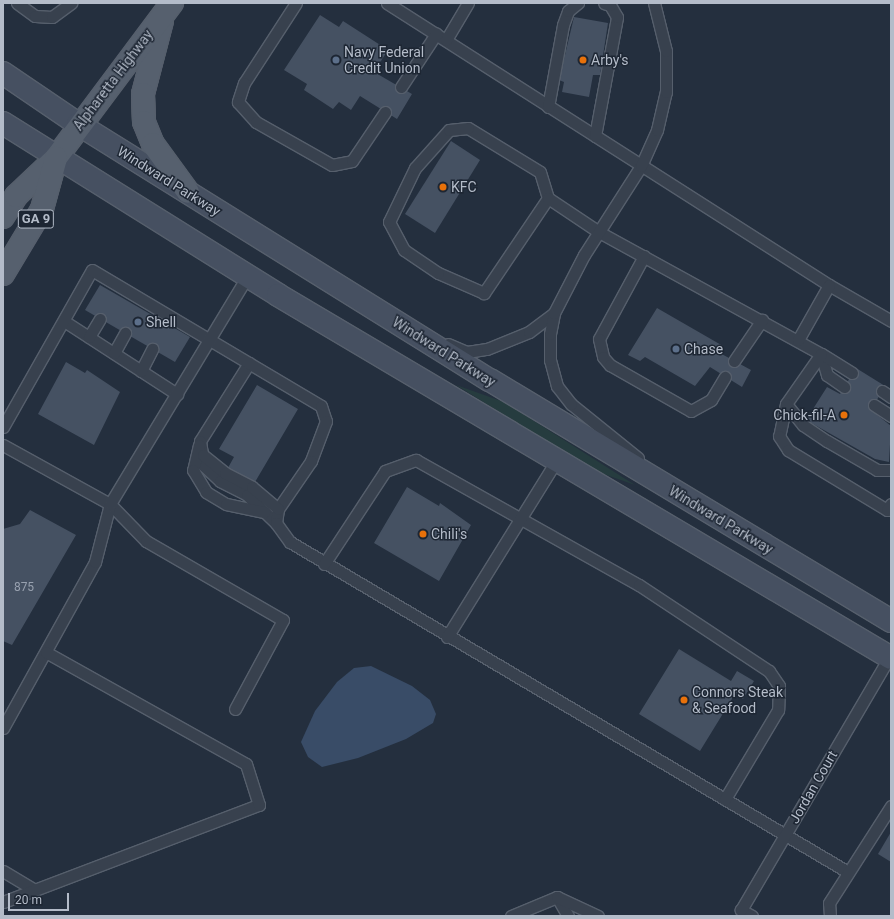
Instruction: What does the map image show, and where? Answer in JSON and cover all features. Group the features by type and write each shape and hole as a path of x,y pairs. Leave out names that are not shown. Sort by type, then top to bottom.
{"main road":[{"name":"Alpharetta Highway","path":"56,158 78,124 168,7"},
{"path":"168,7 143,94 144,122 154,144 188,192"},
{"name":"Windward Parkway","path":"3,73 78,124 403,326 694,504 891,621"},
{"path":"3,123 56,158 247,277 556,461 890,656"},
{"name":"GA 9","path":"3,217 16,196 56,158"},
{"name":"GA 9","path":"3,274 42,209 56,158"}],"lane":[{"path":"18,3 35,16 52,17 71,3"},
{"path":"296,3 244,83 238,102 256,122 332,165 352,161 385,112"},
{"path":"388,3 548,107 829,285 891,321"},
{"path":"446,40 468,3"},
{"path":"548,107 563,25 568,11 578,3"},
{"path":"595,136 617,18 610,5 604,3"},
{"path":"654,3 666,51 666,92 657,130 641,166 600,232 554,313 550,360 557,386 571,404 694,504"},
{"path":"401,88 436,34"},
{"path":"548,198 484,293 438,273 404,250 389,222 415,168 449,130 468,128 540,172 548,198 600,232 798,340 852,373"},
{"path":"644,256 599,339 603,357 610,365 691,411 711,400 725,377"},
{"path":"3,427 92,270 116,290 167,319 209,339 321,406 326,421 311,461 278,509 276,523"},
{"path":"3,728 94,562 110,504 247,277"},
{"path":"798,340 829,285"},
{"path":"403,326 467,352 511,342 554,313"},
{"path":"89,337 100,319"},
{"path":"734,361 762,320"},
{"path":"64,321 176,394"},
{"path":"114,353 125,333"},
{"path":"141,371 152,349"},
{"path":"821,354 827,375 844,387"},
{"path":"821,354 786,404 779,436 788,450 887,510 891,504"},
{"path":"249,363 200,441 193,470 206,492 226,504 264,512"},
{"path":"786,404 804,425 827,441 877,470 891,470"},
{"path":"874,405 891,416"},
{"path":"200,441 204,466 220,481 247,495 276,523 290,542 324,564 447,637 848,872"},
{"path":"3,445 110,504 146,541 283,620 235,709"},
{"path":"203,455 225,473 252,487 278,509"},
{"path":"324,564 385,471 416,460 519,521 639,586 769,671 779,686 778,710 725,799"},
{"path":"447,637 556,461"},
{"path":"3,902 259,805 246,764 46,652"},
{"name":"Jordan Court","path":"752,916 739,913 890,656"},
{"path":"830,916 829,903 891,806"},
{"path":"3,871 35,890"},
{"path":"557,897 563,914"},
{"path":"511,916 557,897 598,916"}],"green space":[{"path":"456,385 504,402 635,485 595,471"}],"water":[{"path":"371,666 412,686 430,700 436,714 433,723 406,739 358,758 322,767 308,757 301,742 315,711 337,682 354,668"}],"building":[{"name":"Navy Federal Credit Union","path":"320,15 339,27 343,21 388,50 374,72 412,94 397,119 360,96 351,110 339,102 333,109 304,90 307,84 284,70"},
{"name":"Arby's","path":"574,17 608,23 600,75 593,75 589,97 562,92 564,82 559,80"},
{"name":"KFC","path":"451,141 480,160 435,233 405,214"},
{"path":"100,285 190,337 175,362 85,310"},
{"name":"Chase","path":"657,308 723,346 718,352 751,370 742,387 710,367 695,386 645,357 640,361 628,355"},
{"path":"66,362 85,373 87,370 120,392 94,445 38,414"},
{"name":"Chick-fil-A","path":"856,368 885,386 871,410 891,426 889,462 875,459 806,420 827,387 840,394"},
{"path":"257,385 298,409 245,499 219,484 234,457 219,449"},
{"name":"Chili's","path":"407,487 439,506 440,503 471,525 439,581 374,543"},
{"path":"30,510 76,535 12,645 3,641 3,529 20,524"},
{"path":"679,649 731,681 737,671 754,681 743,699 735,694 700,751 639,714"},
{"path":"891,832 891,862 878,854"}],"place":[{"name":"Navy Federal Credit Union","path":"336,60"},
{"name":"Arby's","path":"583,60"},
{"name":"KFC","path":"443,187"},
{"name":"Shell","path":"138,322"},
{"name":"Chase","path":"676,349"},
{"name":"Chick-fil-A","path":"844,415"},
{"name":"Chili's","path":"423,534"},
{"name":"Connors Steak & Seafood","path":"684,700"}]}
